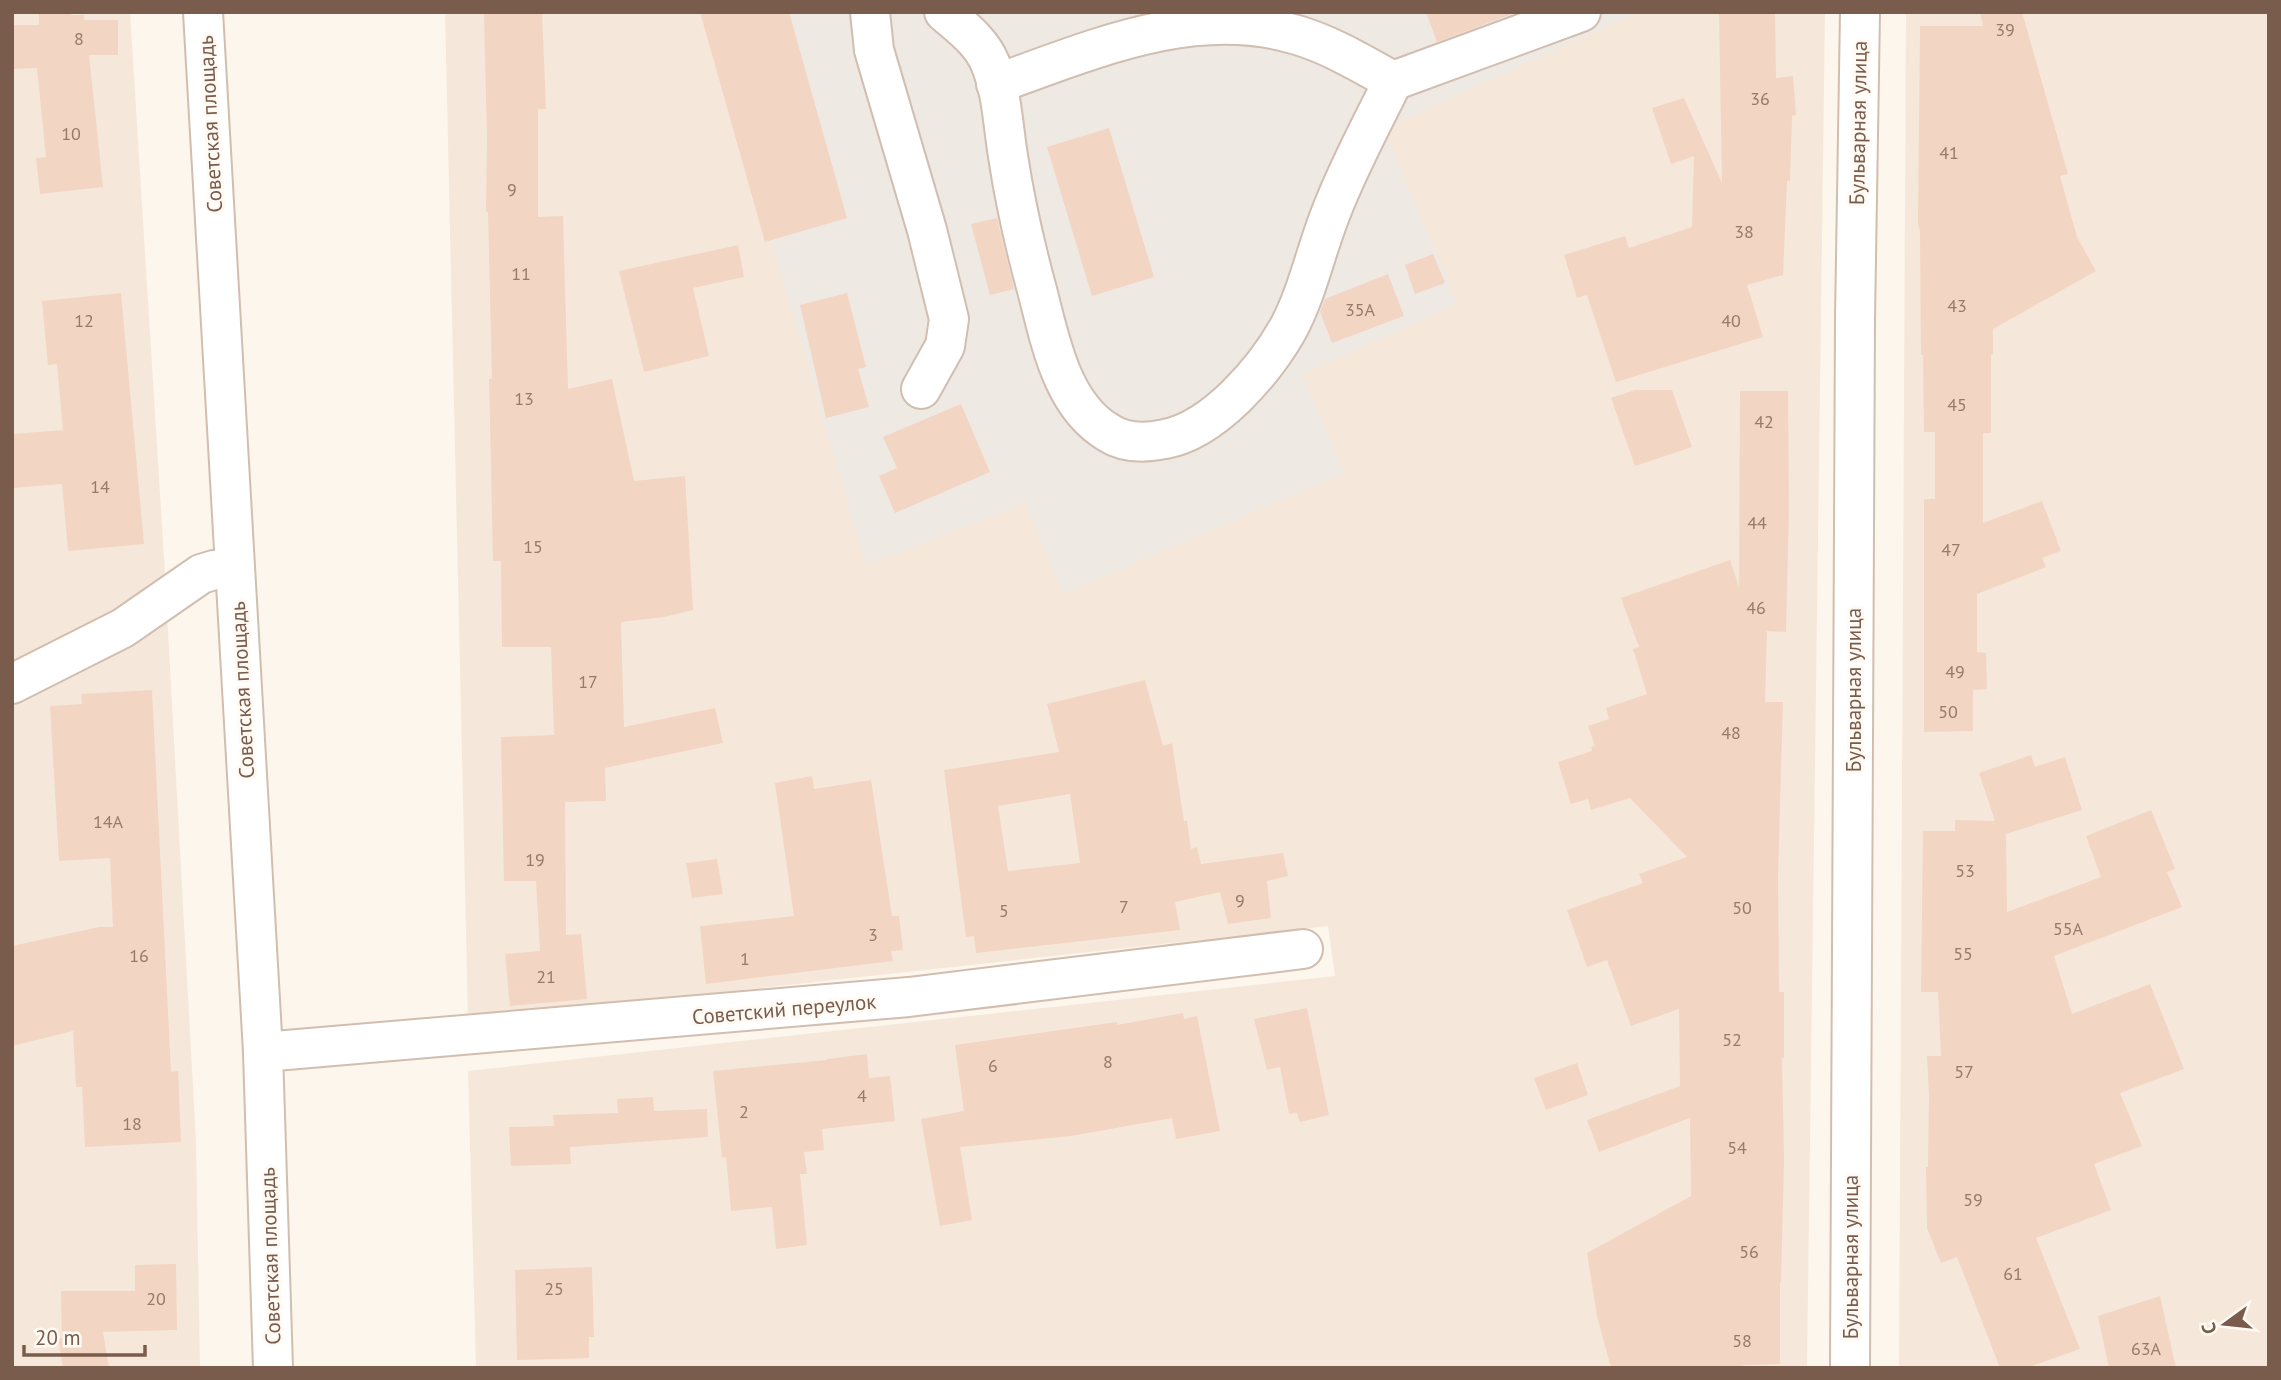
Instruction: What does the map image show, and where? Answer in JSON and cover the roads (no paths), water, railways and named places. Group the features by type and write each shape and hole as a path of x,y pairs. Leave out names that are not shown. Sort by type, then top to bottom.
{"street":[{"name":"Советская площадь","path":"204,12 263,1052 273,1368"},
{"path":"870,12 874,50 927,230 949,319 946,346 921,389"},
{"path":"944,12 981,47 990,63 996,84 1017,212 1051,344 1061,372 1093,422 1110,434 1129,441 1148,442 1172,438 1214,416 1265,362 1287,329 1301,300 1331,212 1393,81 1581,12"},
{"name":"Бульварная улица","path":"1850,1368 1855,319 1860,12"},
{"path":"996,84 1129,38 1181,27 1214,24 1270,28 1297,35 1348,55 1393,81"},
{"path":"12,684 123,628 201,574 235,569"},
{"name":"Советский переулок","path":"263,1052 909,997 1303,949"}]}
